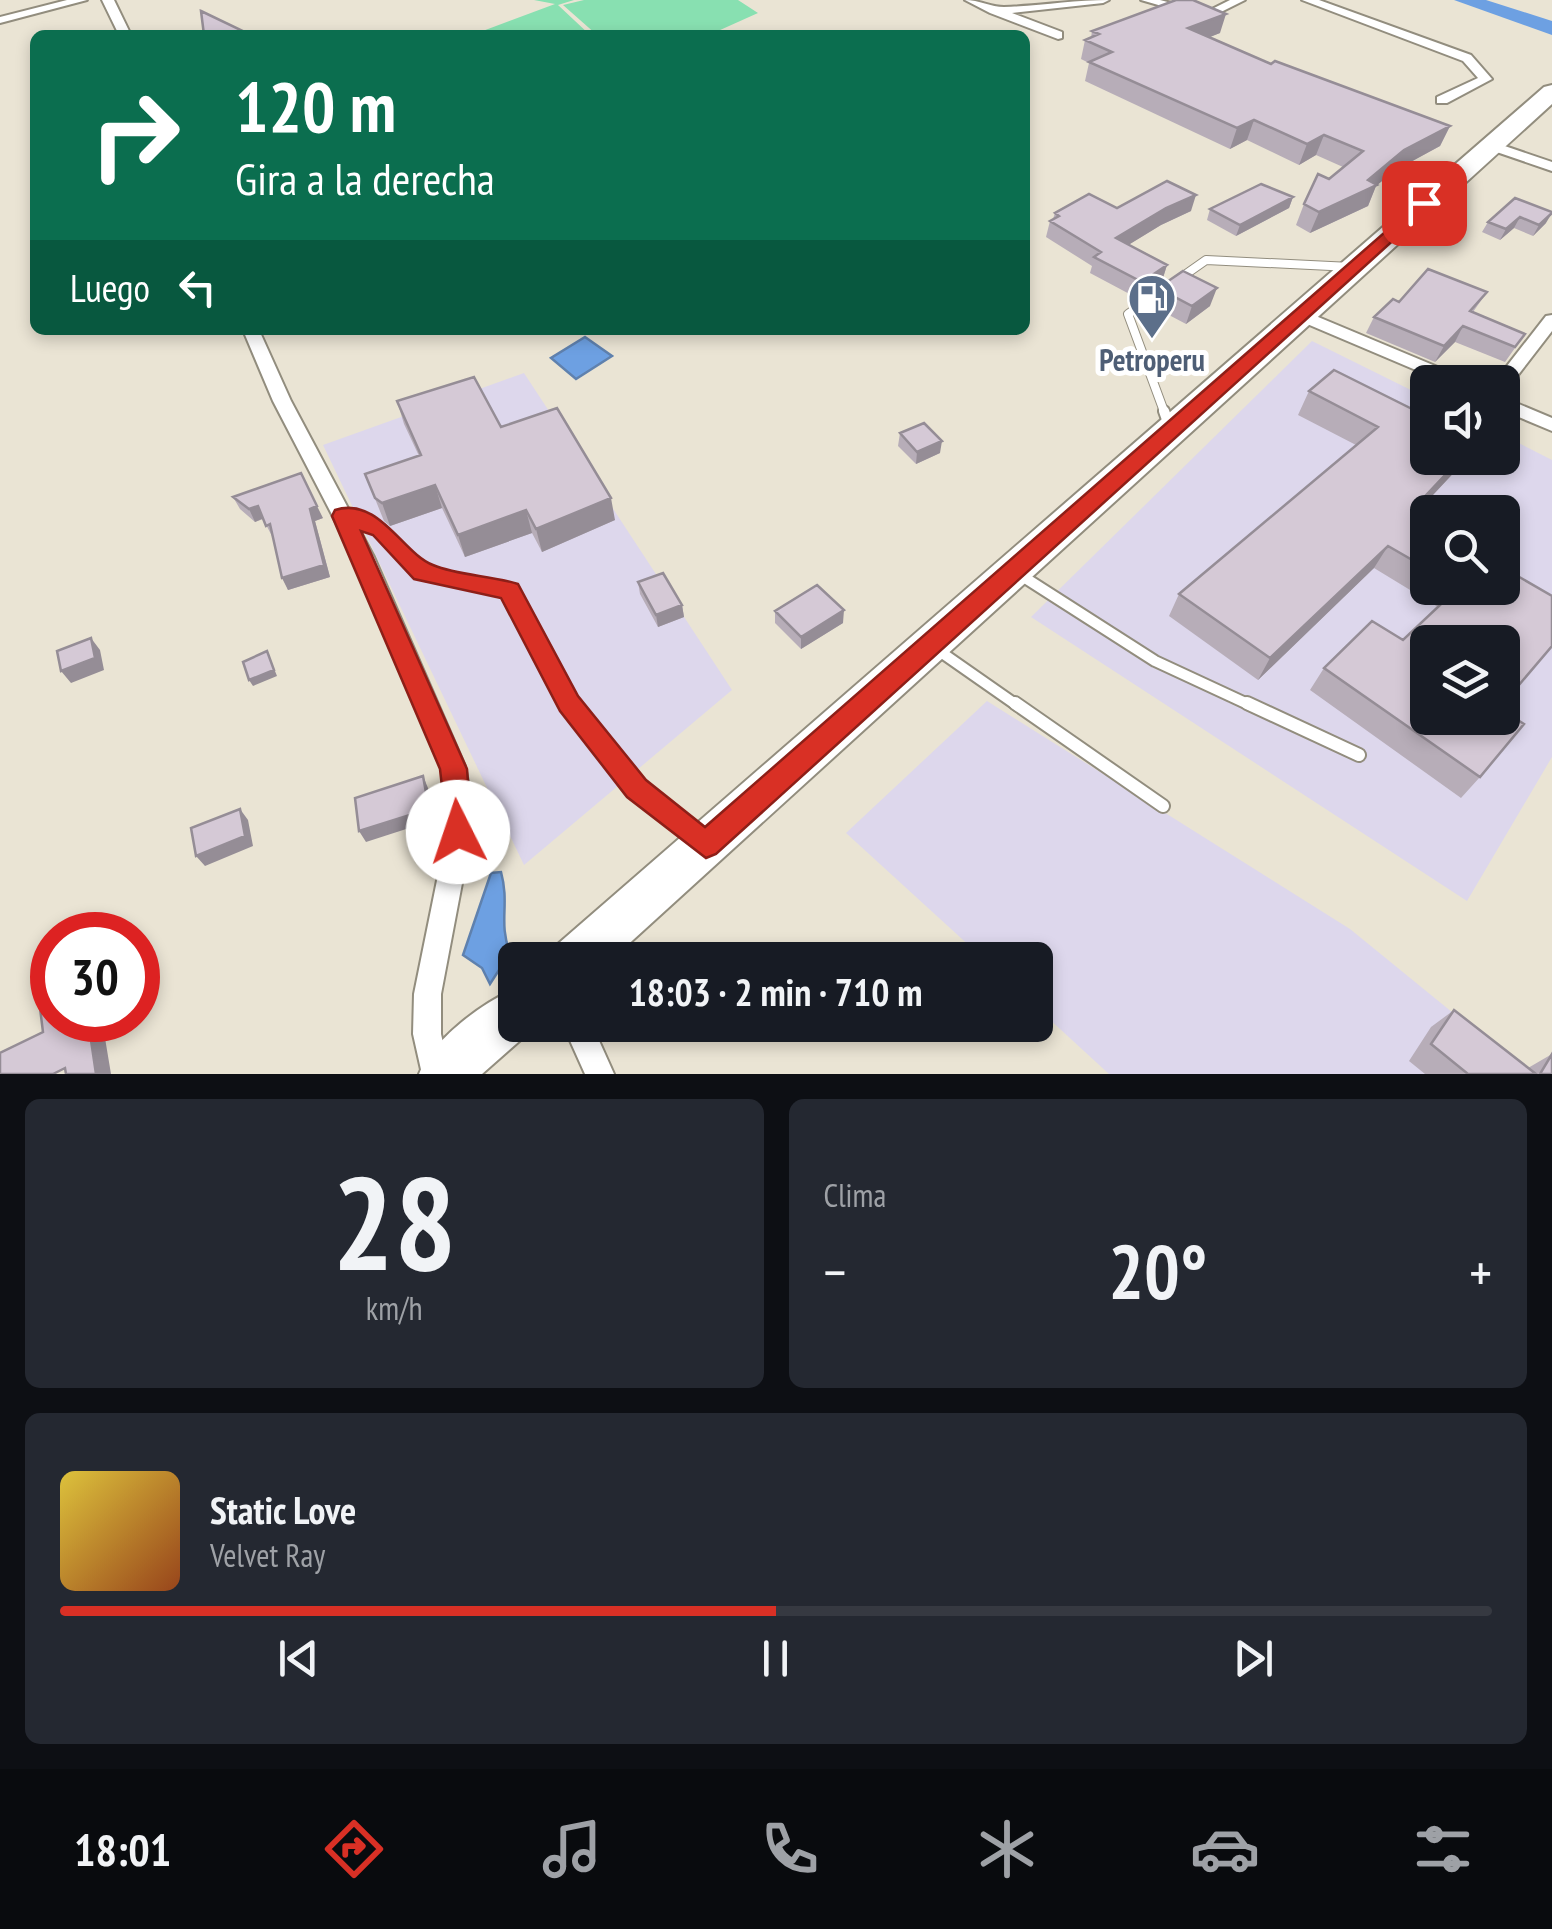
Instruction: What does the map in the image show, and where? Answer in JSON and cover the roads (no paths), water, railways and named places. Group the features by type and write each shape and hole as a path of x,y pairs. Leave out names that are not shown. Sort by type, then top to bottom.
{"highway":[{"path":"596,942 1552,92"},
{"path":"444,1074 498,1028"}],"street":[{"path":"0,20 80,0"},
{"path":"108,0 123,30"},
{"path":"972,0 1058,35"},
{"path":"994,11 1103,0"},
{"path":"1147,0 1207,16 1239,0"},
{"path":"1308,0 1467,58 1486,79 1442,100"},
{"path":"1490,145 1552,167"},
{"path":"1298,314 1418,365"},
{"path":"1517,365 1552,320"},
{"path":"253,335 288,419 343,516 454,769 458,832 425,982 425,1043 436,1074"},
{"path":"1520,410 1552,425"},
{"path":"585,1042 600,1074"}],"lane":[{"path":"1171,431 1128,314 1206,260 1352,267"},
{"path":"343,516 381,530 422,572 509,590 569,704 636,788 706,845"},
{"path":"1014,571 1155,661 1360,755"},
{"path":"930,645 1164,806"}],"water":[{"path":"585,337 612,356 576,379 551,358"},
{"path":"501,872 507,942 498,942 498,972 490,984 482,968 463,955 491,873"}],"waterway":[{"path":"1465,0 1552,28"}],"place":[{"name":"Petroperu","path":"1152,340"}]}
